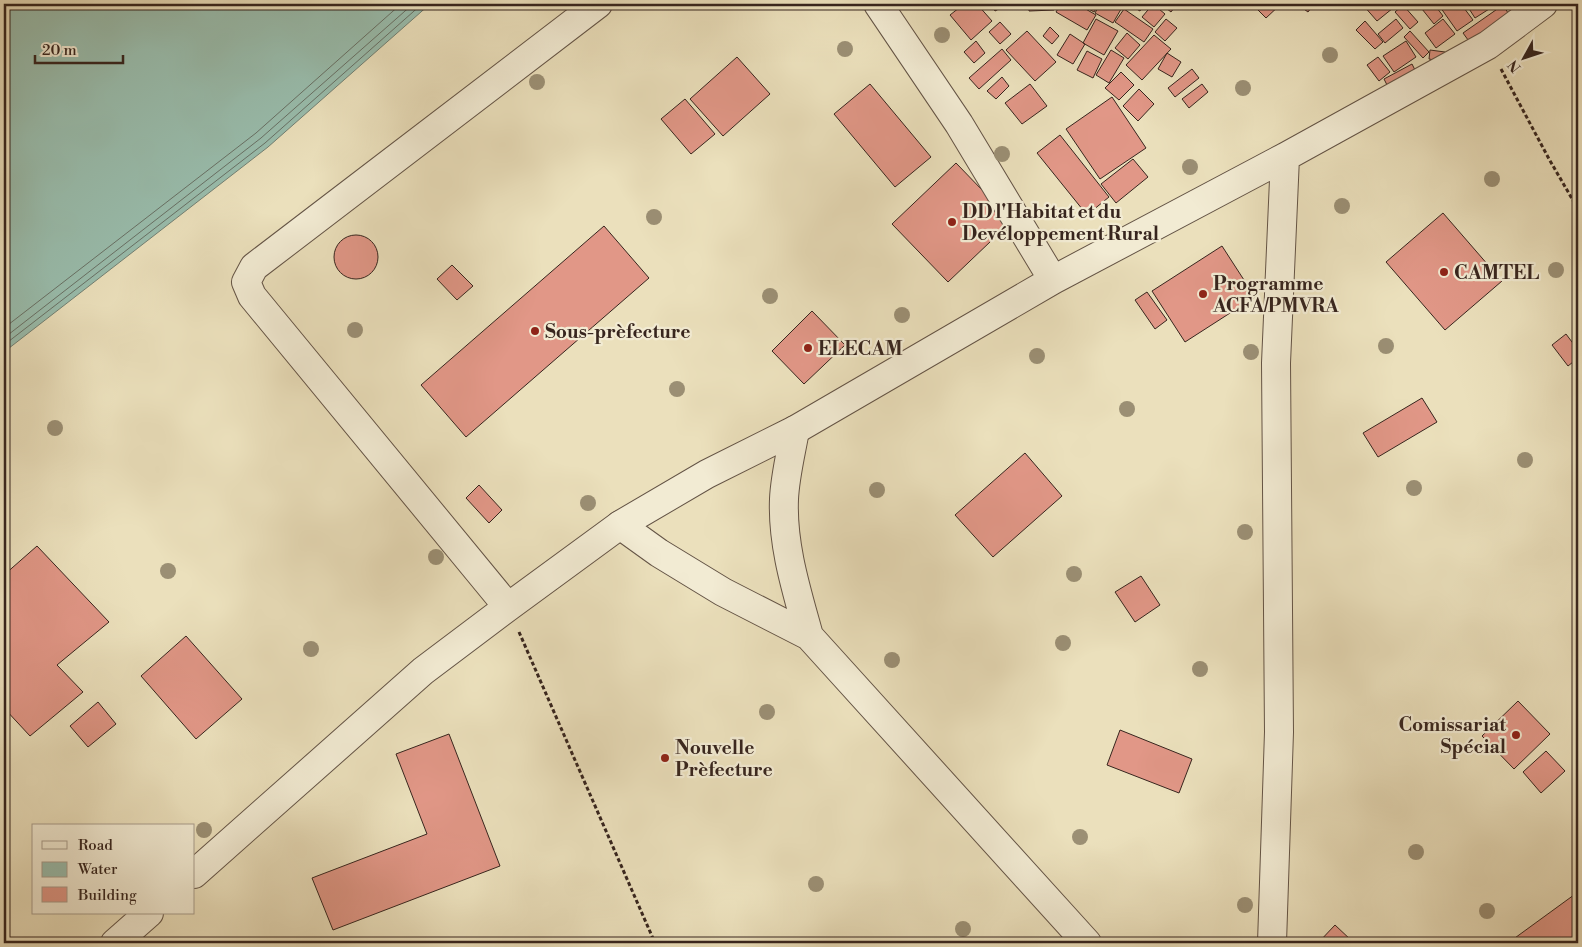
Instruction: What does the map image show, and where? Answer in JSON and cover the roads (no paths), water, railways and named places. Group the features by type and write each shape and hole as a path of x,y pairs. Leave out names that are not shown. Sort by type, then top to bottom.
{"street":[{"path":"508,607 252,296 246,282 254,267 598,4"},
{"path":"878,4 959,124 1053,280"},
{"path":"195,873 423,671 620,525 707,474 794,430 1053,280 1286,157 1488,45 1543,4"},
{"path":"1272,943 1279,732 1276,363 1286,157"},
{"path":"794,430 784,498 785,537 798,597 810,636"},
{"path":"620,525 659,553 723,592 810,636 1087,943"},
{"path":"115,943 148,914"}],"water":[{"path":"4,4 430,4 268,147 4,352"}],"place":[{"name":"DD l'Habitat et du Devéloppement Rural","path":"952,222"},
{"name":"CAMTEL","path":"1444,272"},
{"name":"Programme ACFA/PMVRA","path":"1203,294"},
{"name":"Sous-prèfecture","path":"535,331"},
{"name":"ELECAM","path":"808,348"},
{"name":"Comissariat Spécial","path":"1516,735"},
{"name":"Nouvelle Prèfecture","path":"665,758"}]}
